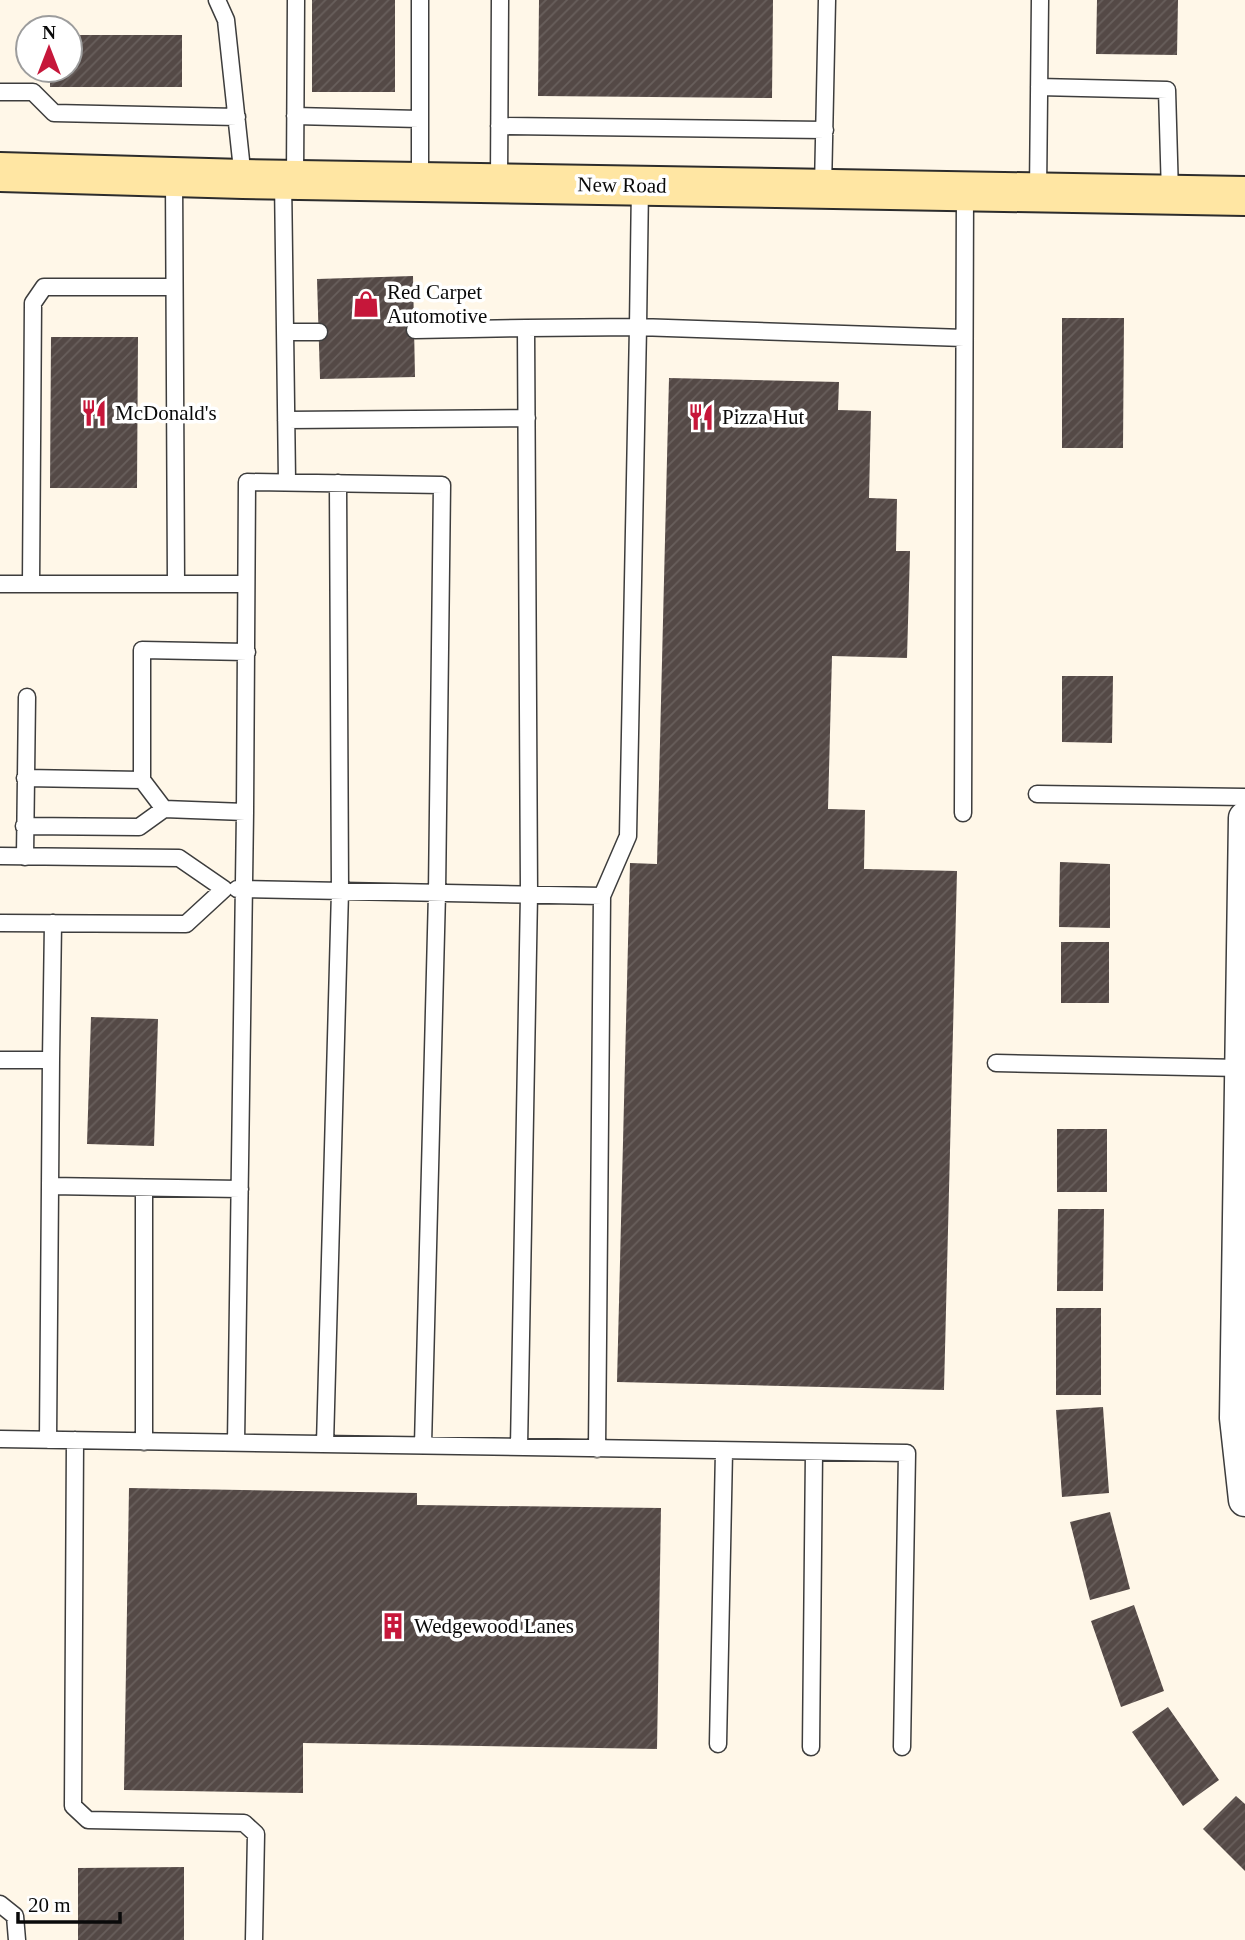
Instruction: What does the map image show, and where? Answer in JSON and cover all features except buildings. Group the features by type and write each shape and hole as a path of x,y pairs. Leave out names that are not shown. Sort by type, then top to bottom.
{"street":[{"name":"New Road","path":"0,172 243,179 1245,196"},
{"path":"1245,818 1240,1068 1241,1291 1236,1418 1245,1500"}],"lane":[{"path":"217,0 226,20 243,179"},
{"path":"287,481 285,332 289,179 295,116 296,0"},
{"path":"296,85 306,74 306,0"},
{"path":"410,0 410,87 419,97"},
{"path":"419,0 420,181"},
{"path":"499,183 500,0"},
{"path":"823,188 827,0"},
{"path":"1038,192 1040,0"},
{"path":"1039,87 1167,90 1170,194"},
{"path":"0,92 33,92 54,113 237,117"},
{"path":"295,116 419,120"},
{"path":"499,126 825,130"},
{"path":"173,177 176,584"},
{"path":"597,1449 601,896 628,836 640,185"},
{"path":"963,813 965,191"},
{"path":"31,584 33,303 44,287 174,287"},
{"path":"415,330 638,327 964,338"},
{"path":"519,1447 529,894 526,328"},
{"path":"285,332 319,332"},
{"path":"286,420 527,418"},
{"path":"236,1443 245,889 247,482 287,481 442,485 437,893 424,1446"},
{"path":"325,1444 340,891 338,483"},
{"path":"0,584 246,584"},
{"path":"164,809 142,780 142,650 247,652"},
{"path":"25,857 27,698"},
{"path":"25,778 142,780"},
{"path":"1037,794 1245,797"},
{"path":"24,826 139,827 164,809 245,812"},
{"path":"0,856 179,858 224,889 601,896"},
{"path":"0,923 186,924 224,889"},
{"path":"48,1440 53,923"},
{"path":"0,1060 51,1060"},
{"path":"996,1063 1240,1068"},
{"path":"50,1186 240,1189"},
{"path":"144,1188 144,1441"},
{"path":"0,1439 907,1453 902,1746"},
{"path":"75,1440 74,1806 88,1820 244,1823 256,1834 254,1940"},
{"path":"718,1744 724,1451"},
{"path":"811,1746 814,1452"},
{"path":"0,1904 15,1916 17,1940"}],"place":[{"name":"Red Carpet Automotive","path":"366,304"},
{"name":"McDonald's","path":"94,413"},
{"name":"Pizza Hut","path":"701,417"},
{"name":"Wedgewood Lanes","path":"393,1626"}]}
